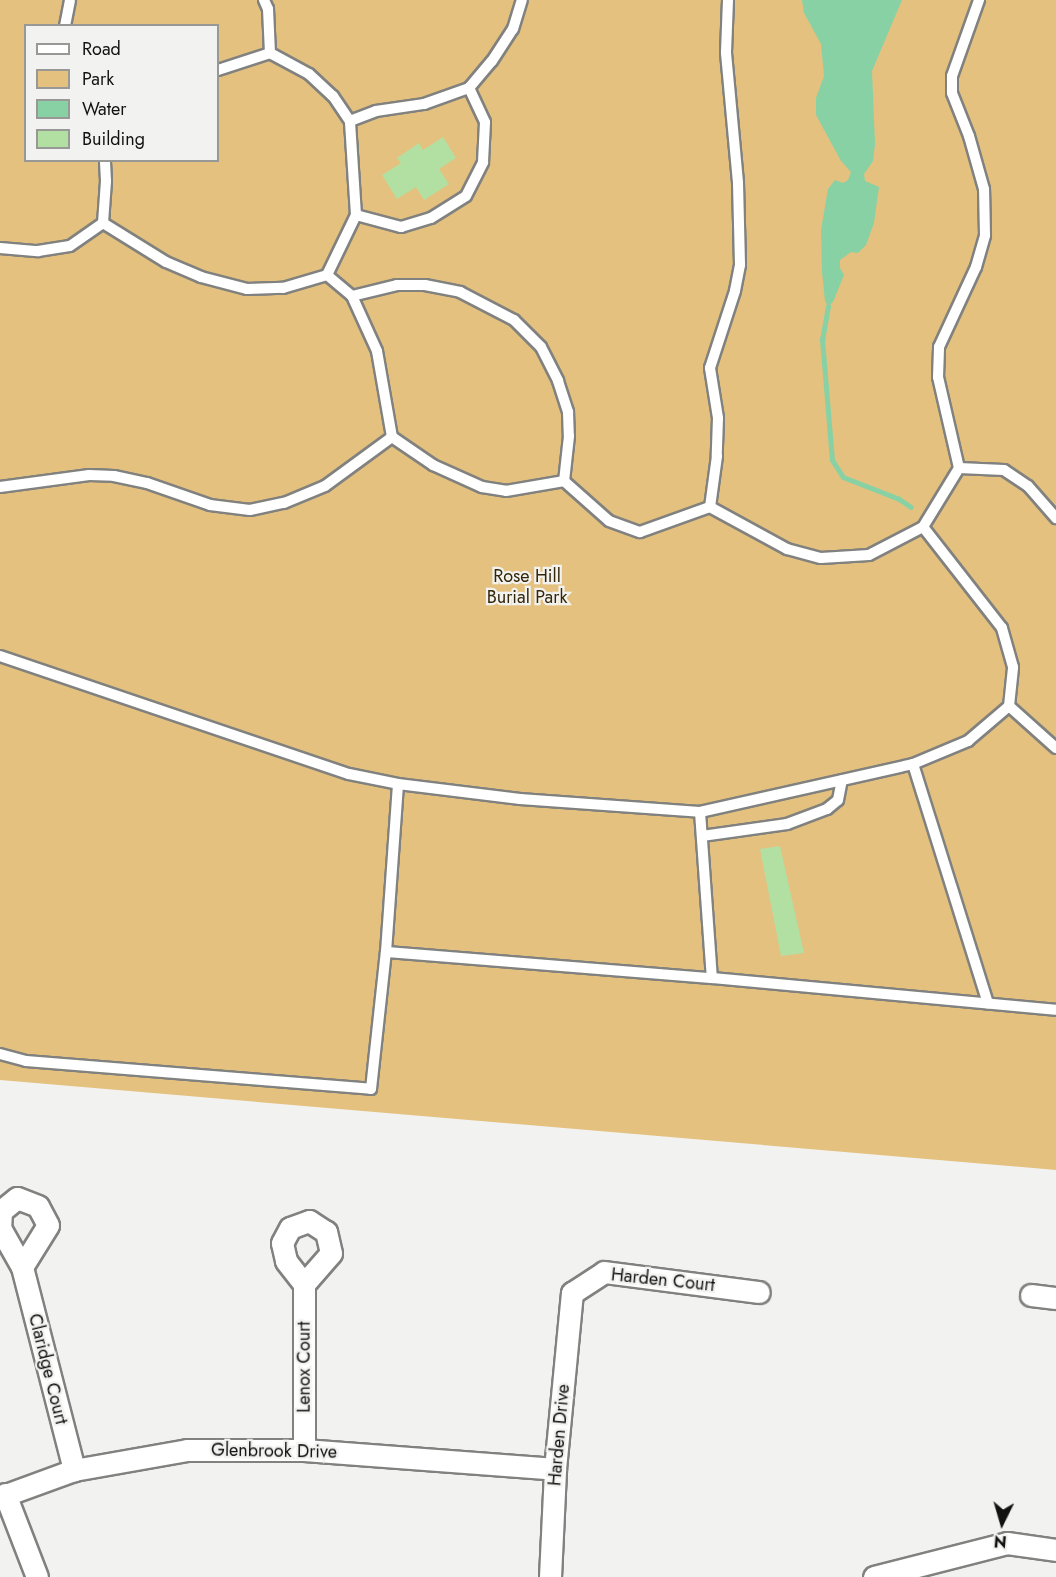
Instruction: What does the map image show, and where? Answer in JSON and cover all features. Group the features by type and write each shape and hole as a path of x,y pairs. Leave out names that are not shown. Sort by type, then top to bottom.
{"street":[{"name":"Claridge Court","path":"22,1267 74,1470"},
{"name":"Harden Court","path":"572,1293 604,1272 759,1292"},
{"name":"Lenox Court","path":"303,1284 304,1449"},
{"name":"Harden Drive","path":"550,1577 555,1469 572,1293"},
{"path":"1031,1295 1056,1298"},
{"name":"Glenbrook Drive","path":"2,1496 74,1470 187,1450 304,1449 555,1469"},
{"path":"2,1496 37,1577"},
{"path":"874,1577 1007,1543 1056,1550"}],"lane":[{"path":"65,24 70,0"},
{"path":"264,0 268,9 270,53"},
{"path":"350,121 376,111 424,104 469,88 492,61 513,29 522,0"},
{"path":"710,507 717,456 718,418 710,368 735,291 740,265 738,183 726,53 728,0"},
{"path":"564,481 609,521 640,532 710,507 787,549 821,558 869,555 923,528 959,468 938,377 939,347 976,267 985,235 984,189 969,136 952,93 952,76 979,0"},
{"path":"103,223 166,262 201,277 247,289 283,288 327,275 356,215 350,121 333,96 309,74 270,53 219,70"},
{"path":"356,215 400,227 431,218 466,196 483,162 485,122 469,88"},
{"path":"103,223 105,162"},
{"path":"0,248 38,251 70,246 103,223"},
{"path":"327,275 352,296 377,351 392,437 433,465 482,487 506,491 564,481"},
{"path":"352,296 397,285 425,285 460,292 514,320 541,347 558,381 568,412 569,436 564,481"},
{"path":"0,487 89,475 114,476 147,483 210,505 250,510 284,502 325,486 392,437"},
{"path":"959,468 1004,470 1028,486 1056,519"},
{"path":"0,656 349,774 398,784 520,799 700,812 912,764 968,741 1009,706 1013,667 1002,628 923,528"},
{"path":"1009,706 1056,748"},
{"path":"912,764 988,1004"},
{"path":"702,836 787,824 827,809 838,800 842,780"},
{"path":"0,1054 26,1061 371,1089 386,952 398,784"},
{"path":"700,812 712,978"},
{"path":"386,952 712,978 1056,1010"}],"green space":[{"name":"Rose Hill Burial Park","path":"0,0 1056,0 1056,1170 0,1080"}],"water":[{"path":"802,0 902,0 872,71 875,144 873,161 864,174 865,181 879,187 874,223 866,245 858,253 851,252 840,260 840,268 844,275 833,302 828,306 825,301 822,272 821,230 828,189 835,180 843,183 848,180 851,172 841,161 816,115 816,98 824,76 821,44 804,13"}],"building":[{"path":"443,137 456,158 439,169 449,184 424,200 416,187 397,199 382,175 401,163 397,158 419,143 423,150"},
{"path":"780,846 804,953 781,956 760,849"}],"waterway":[{"path":"828,306 822,339 832,460 843,477 899,499 911,507"}]}
